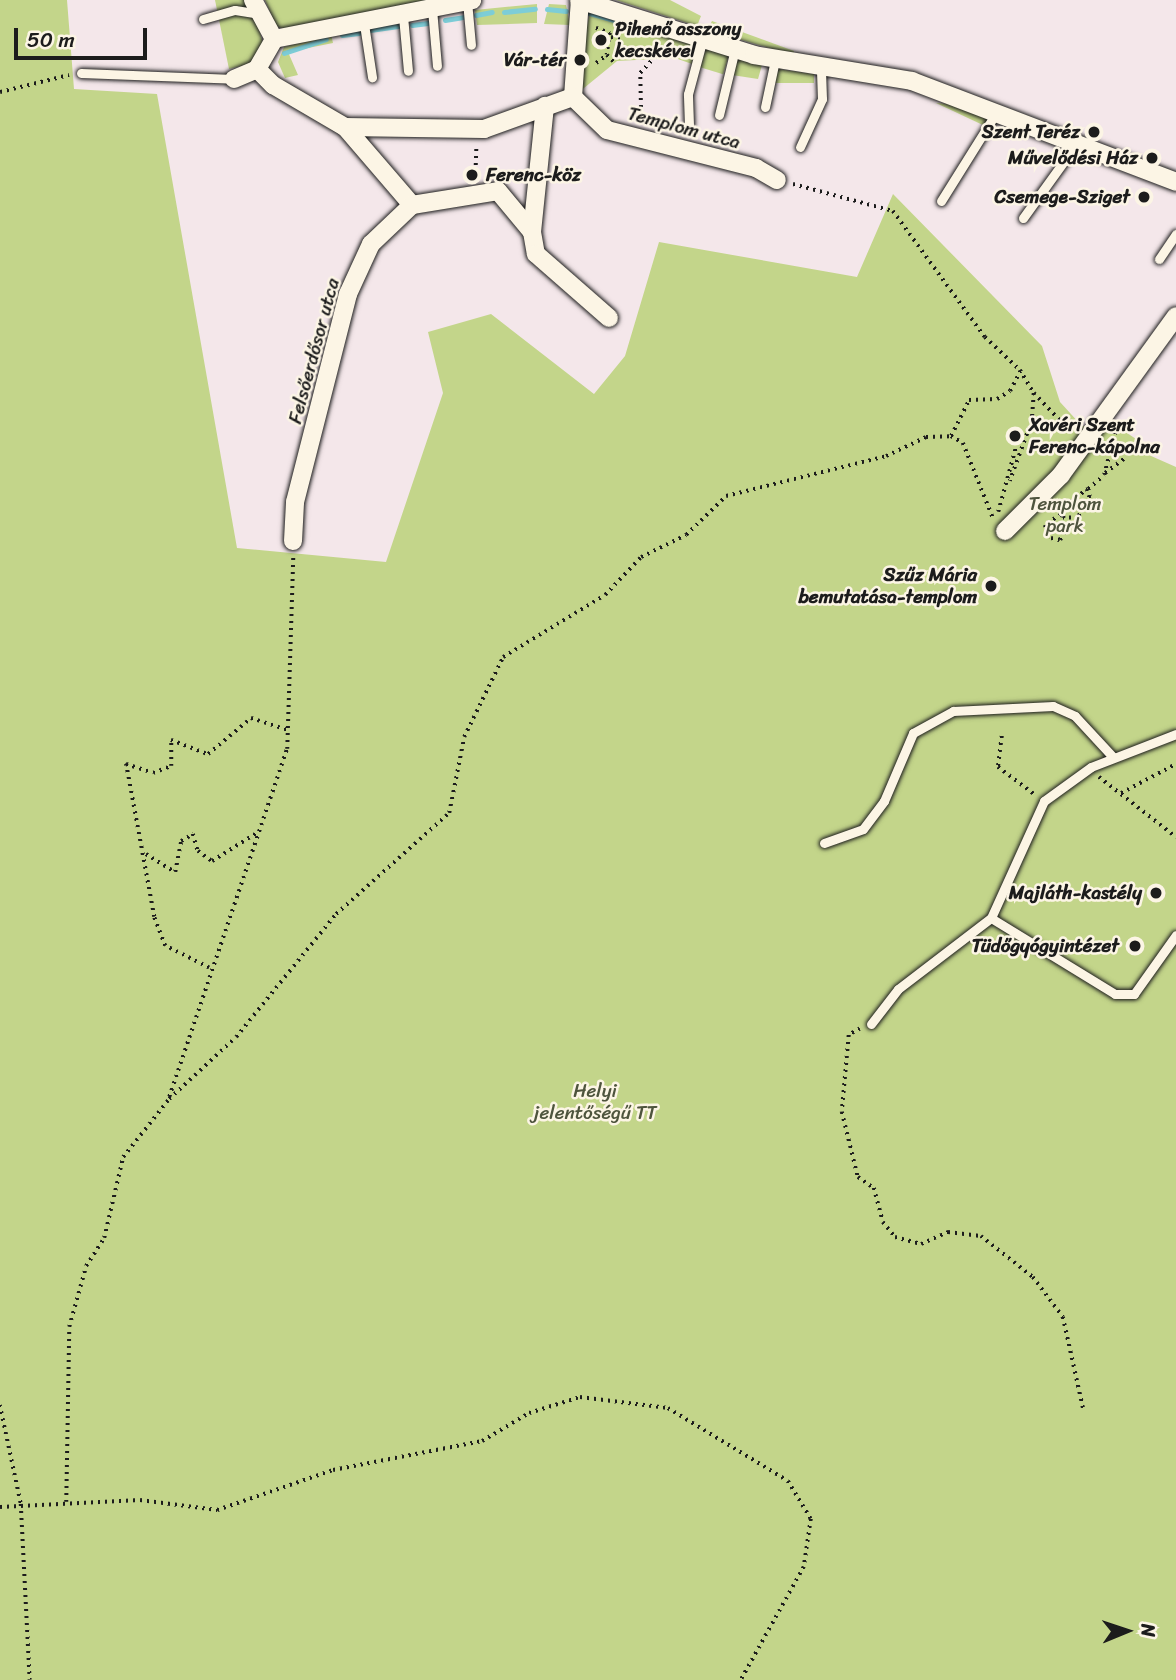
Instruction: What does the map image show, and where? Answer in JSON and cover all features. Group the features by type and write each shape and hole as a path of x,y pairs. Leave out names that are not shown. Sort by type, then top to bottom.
{"street":[{"path":"345,127 477,129 573,97 579,0 775,60 912,81 1176,182"},
{"path":"274,39 364,24 469,1"},
{"path":"256,7 274,39"},
{"path":"234,79 257,69 274,39"},
{"path":"257,69 273,86 345,127 412,205 498,191 532,232"},
{"name":"Templom utca","path":"573,97 607,130 756,168 785,182"},
{"path":"545,106 532,232 536,254 609,318"},
{"name":"Felsőerdősor utca","path":"293,541 295,502 348,294 371,244 412,205"},
{"path":"1000,526 1082,445 1176,316"}],"lane":[{"path":"469,1 471,45"},
{"path":"203,19 256,7"},
{"path":"432,9 437,66"},
{"path":"403,16 408,71"},
{"path":"364,24 372,77"},
{"path":"689,125 688,94 703,38"},
{"path":"719,115 735,49"},
{"path":"765,107 775,60"},
{"path":"800,147 822,99 821,66"},
{"path":"80,73 234,79"},
{"path":"941,201 996,113"},
{"path":"1023,218 1077,143"},
{"path":"1159,259 1176,234"},
{"path":"824,843 863,829 884,801 914,733 953,711 1053,706 1075,716 1113,757"},
{"path":"871,1024 898,989 991,918 1044,801 1091,767 1176,734"},
{"path":"991,918 1115,994 1134,994 1176,935"}],"path":[{"path":"589,31 622,40"},
{"path":"586,71 593,63 607,55 611,37"},
{"path":"607,55 616,64"},
{"path":"642,139 640,73 651,61"},
{"path":"0,92 36,78 80,73"},
{"path":"474,195 477,129"},
{"path":"785,182 893,211 985,337 1020,370 1034,393 1082,445"},
{"path":"951,436 970,400 997,399 1010,391 1020,370"},
{"path":"1010,481 1026,444 1034,393"},
{"path":"1104,475 1115,432"},
{"path":"66,1502 66,1372 79,1286 104,1238 123,1157 169,1099 236,1037 336,914 441,824 455,795 473,712 503,657 605,595 641,556 686,535 726,496 886,456 936,434 951,436 963,443 989,513"},
{"path":"1000,526 1016,446"},
{"path":"1087,489 1090,496 1070,521 1060,540 1051,538 1045,525 1061,515 1064,506 1126,457"},
{"path":"1061,515 1070,521"},
{"path":"169,1099 209,968 259,831 289,730 293,541"},
{"path":"209,968 165,946 154,917 145,852 126,764 153,774 171,766 171,740 208,754 251,718 289,730"},
{"path":"1002,736 998,767 1044,801"},
{"path":"1120,794 1176,764"},
{"path":"1091,767 1120,794 1176,838"},
{"path":"145,852 175,872 181,841 193,834 198,851 212,861 259,831"},
{"path":"871,1024 849,1035 842,1112 858,1177 874,1188 883,1222 895,1237 921,1244 948,1232 981,1236 1033,1277 1063,1317 1084,1412"},
{"path":"0,1507 140,1500 217,1510 333,1470 482,1441 529,1413 580,1397 668,1408 788,1481 811,1519 807,1560 743,1671 743,1680"},
{"path":"0,1405 21,1504 30,1680"}],"green space":[{"name":"Helyi jelentőségű TT","path":"0,0 67,0 74,89 157,94 237,548 386,562 443,393 428,332 491,314 594,394 625,356 659,242 857,277 893,194 1042,346 1060,402 1081,425 1101,433 1109,421 1136,439 1133,448 1176,467 1176,1680 0,1680"},
{"path":"215,0 251,0 264,47 249,64 229,69"},
{"path":"265,0 447,0 287,30 276,26"},
{"path":"616,0 670,0 701,16 697,26"},
{"path":"537,4 537,23 477,25 475,10"},
{"path":"549,4 566,5 570,25 544,24"},
{"path":"590,11 696,44 692,64 675,58 617,61 573,97"},
{"path":"712,21 794,51 794,55 707,30"},
{"path":"331,34 333,43 288,52 298,75 285,78 278,62 284,47"},
{"path":"706,48 729,55 723,74 700,67"},
{"path":"736,58 762,65 758,79 732,75"},
{"path":"778,69 814,74 814,83 775,83"},
{"path":"936,103 951,104 988,118 985,126"}],"waterway":[{"path":"504,12 535,9"},
{"path":"547,9 566,11"},
{"path":"476,15 492,12"},
{"path":"586,12 617,21"},
{"path":"445,20 465,17"},
{"path":"412,25 428,23"},
{"path":"370,30 400,26"},
{"path":"342,35 359,33"},
{"path":"284,53 326,39"}],"place":[{"name":"Pihenő asszony kecskével","path":"601,40"},
{"name":"Vár-tér","path":"580,60"},
{"name":"Szent Teréz","path":"1094,132"},
{"name":"Művelődési Ház","path":"1152,158"},
{"name":"Ferenc-köz","path":"472,175"},
{"name":"Csemege-Sziget","path":"1144,197"},
{"name":"Xavéri Szent Ferenc-kápolna","path":"1015,436"},
{"name":"Szűz Mária bemutatása-templom","path":"991,586"},
{"name":"Majláth-kastély","path":"1156,893"},
{"name":"Tüdőgyógyintézet","path":"1135,946"}],"park label":[{"name":"Templom park","path":"1065,515"}]}
